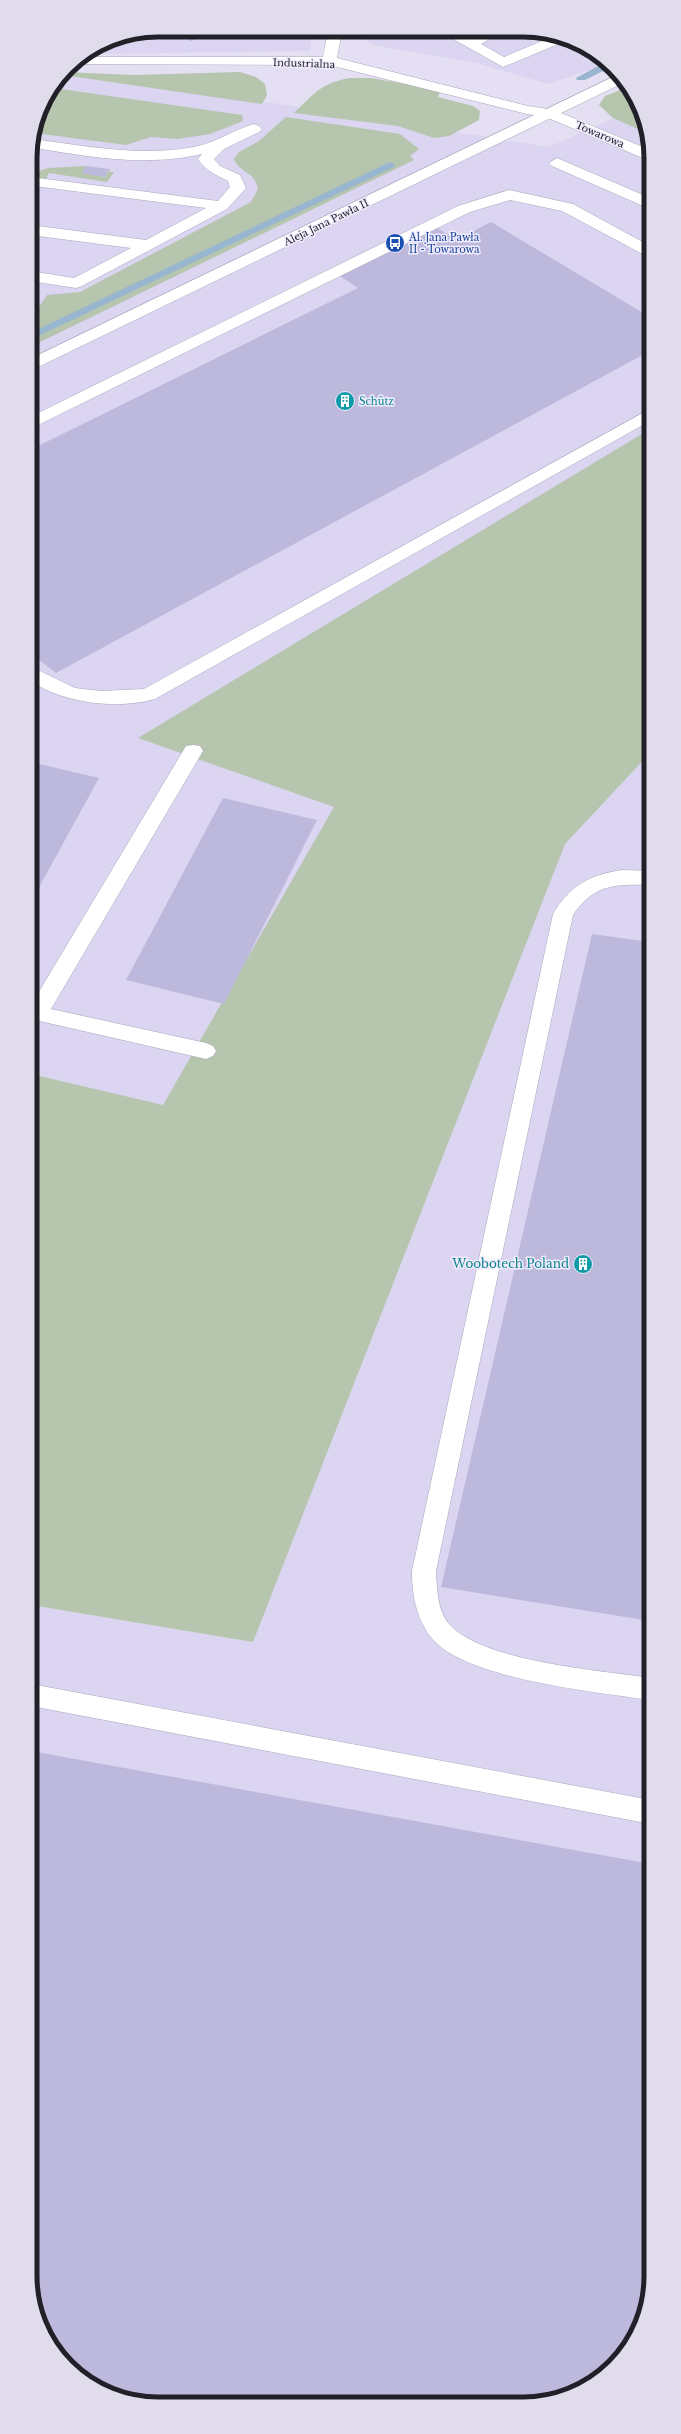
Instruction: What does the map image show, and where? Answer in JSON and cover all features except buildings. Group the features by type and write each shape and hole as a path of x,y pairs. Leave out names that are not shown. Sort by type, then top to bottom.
{"street":[{"path":"329,62 333,37"},
{"path":"460,37 504,63 555,41"},
{"path":"470,43 483,37"},
{"name":"Industrialna","path":"86,61 329,62 462,92 527,110 549,113"},
{"name":"Aleja Jana Pawła II","path":"37,363 616,81"},
{"name":"Towarowa","path":"549,113 644,153"},
{"path":"38,144 128,156 169,156 219,145 254,129"},
{"path":"37,277 76,283 222,206 238,188 235,178 215,169 206,159 219,145"},
{"path":"557,163 644,201"},
{"path":"37,181 222,206"},
{"path":"37,421 464,209 509,195 567,207 644,250"},
{"path":"37,231 148,245"},
{"path":"37,677 48,686 85,698 148,695 644,417"},
{"path":"37,1007 193,751"},
{"path":"644,878 620,877 601,880 584,887 571,900 563,914 424,1571 424,1592 430,1615 440,1632 460,1649 480,1657 510,1665 644,1688"},
{"path":"37,1013 206,1051"},
{"path":"37,1696 644,1811"}],"shaded area":[{"path":"158,37 312,37 310,51 96,54 119,43 143,38"},
{"path":"531,37 562,43 583,53 601,66 548,84 477,63 373,45 363,38"},
{"path":"74,71 549,147 633,110 640,127 644,158 643,2291 635,2322 624,2343 614,2356 590,2377 562,2391 546,2395 523,2397 158,2397 135,2395 119,2391 91,2377 67,2356 57,2343 46,2322 41,2307 37,2276 38,143 46,112 57,91"}],"green space":[{"path":"73,72 133,75 240,72 256,77 265,84 267,95 262,104 69,76"},
{"path":"349,78 371,78 441,90 438,97 473,106 480,111 479,120 449,136 434,138 398,126 294,113 324,86"},
{"path":"59,89 242,115 243,121 210,134 178,139 151,137 126,145 40,134 46,112"},
{"path":"623,89 638,119 641,130 613,118 599,105 605,96"},
{"path":"286,117 400,134 419,149 410,156 414,160 37,344 37,307 39,307 47,295 80,292 251,202 258,189 256,183 234,159 239,152 259,141"},
{"path":"86,166 82,173 105,177 110,168 110,172 114,172 107,182 49,173 46,179 37,180 37,172 48,168"},
{"path":"644,433 644,759 565,844 253,1642 37,1606 37,1075 163,1105 334,807 138,738"}],"waterway":[{"path":"581,78 603,68"},
{"path":"37,334 390,165"}],"place":[{"name":"Al. Jana Pawła II - Towarowa","path":"395,243"},
{"name":"Schütz","path":"345,401"},
{"name":"Woobotech Poland","path":"583,1264"}]}
